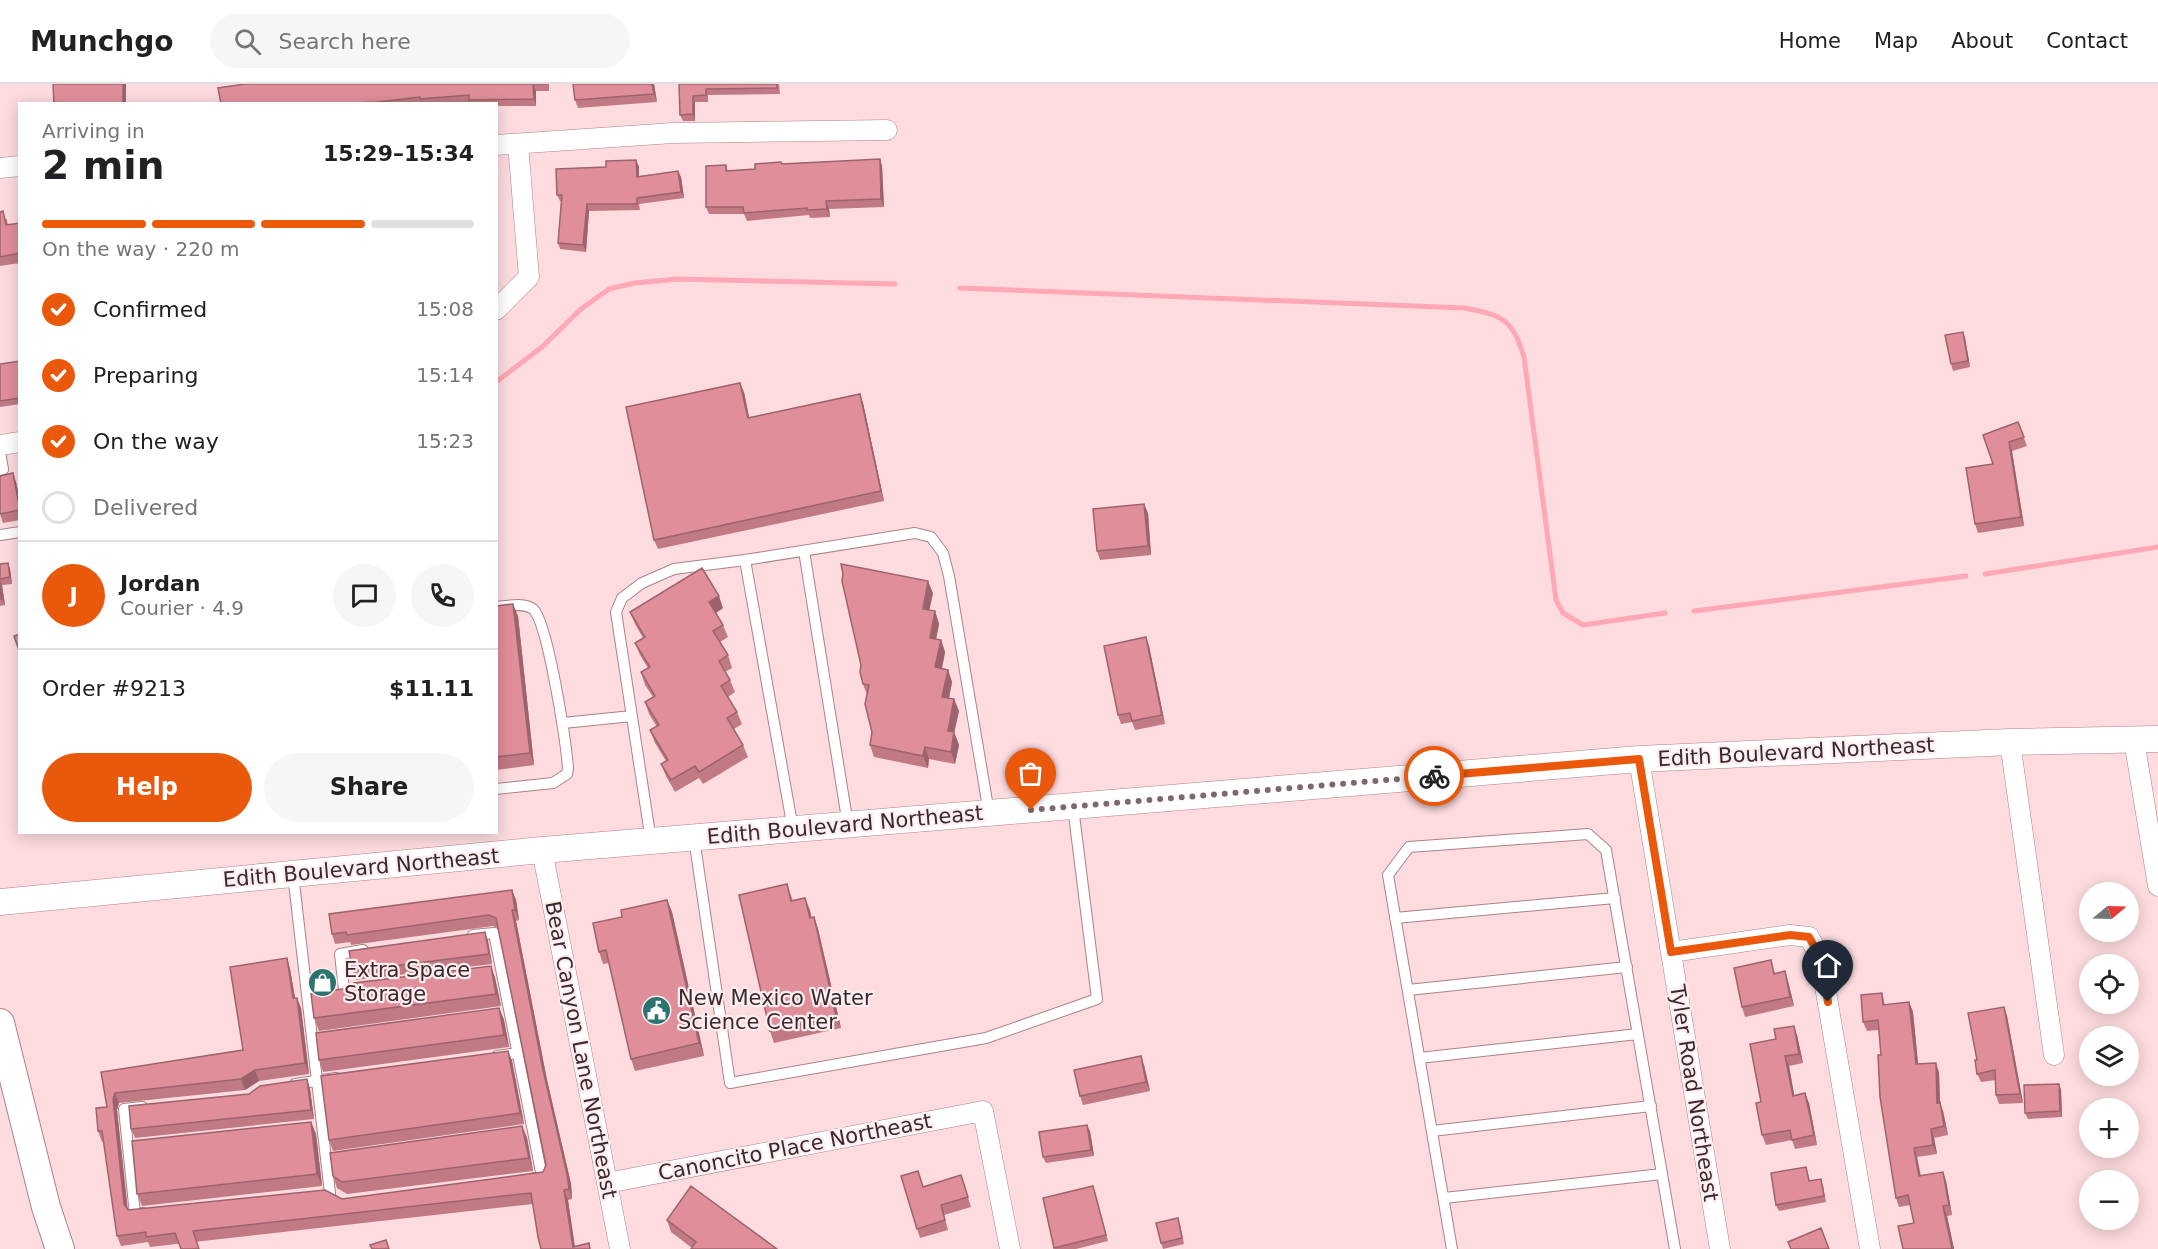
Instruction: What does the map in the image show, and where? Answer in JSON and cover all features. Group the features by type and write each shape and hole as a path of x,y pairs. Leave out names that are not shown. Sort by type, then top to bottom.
{"main road":[{"path":"0,1023 46,1207 60,1249"}],"street":[{"path":"498,145 673,133 887,130"},
{"path":"498,307 529,277 518,144"},
{"path":"0,168 18,165"},
{"path":"2146,739 2158,886"},
{"name":"Edith Boulevard Northeast","path":"0,902 542,850 1639,759 2010,742 2146,739"},
{"path":"2010,742 2054,1055"},
{"name":"Tyler Road Northeast","path":"1639,759 1720,1249"},
{"name":"Bear Canyon Lane Northeast","path":"542,850 620,1249"},
{"path":"1671,952 1790,935 1809,937 1820,957 1870,1249"},
{"name":"Canoncito Place Northeast","path":"607,1183 983,1111 1010,1249"}],"lane":[{"path":"0,470 3,469 11,447"},
{"path":"0,535 18,532"},
{"path":"651,842 616,612 622,598 642,583 674,569 915,533 931,537 943,553 949,576 989,813"},
{"path":"804,551 848,825"},
{"path":"746,560 793,830"},
{"path":"498,607 523,606 532,608 536,613 544,633 563,723 568,768 567,774 553,783 498,789"},
{"path":"563,723 632,716"},
{"path":"694,838 730,1083 986,1038 1097,999 1073,807"},
{"path":"1452,1249 1388,875 1409,846 1588,834 1606,850 1674,1249"},
{"path":"293,874 319,1038 317,1126 332,1159 329,1195"},
{"path":"1395,918 1615,898"},
{"path":"458,938 494,933 496,971 504,1013 518,1053 528,1131 543,1177 519,1180"},
{"path":"345,990 340,954 375,949"},
{"path":"1408,990 1627,967"},
{"path":"1419,1058 1638,1034"},
{"path":"482,1058 518,1053"},
{"path":"283,1085 353,1076"},
{"path":"158,1105 124,1108 134,1146 135,1214 158,1211"},
{"path":"1432,1131 1651,1106"},
{"path":"1443,1198 1662,1174"}],"building":[{"path":"53,84 123,84 123,102 54,102"},
{"path":"245,84 533,84 534,99 469,100 469,95 378,102 221,102 218,88"},
{"path":"573,84 652,84 654,94 575,100"},
{"path":"679,84 777,84 777,88 706,89 706,95 693,96 693,114 680,115"},
{"path":"880,159 881,199 826,201 827,209 807,210 807,208 744,213 743,207 706,207 706,166 726,165 726,171 755,169 755,164"},
{"path":"636,160 637,177 678,171 681,192 637,198 637,204 587,204 583,245 558,243 562,195 557,195 556,169 606,167 606,161"},
{"path":"3,211 6,225 18,223 18,253 0,257 0,212"},
{"path":"1963,332 1968,361 1951,364 1945,335"},
{"path":"18,361 18,398 0,401 0,364"},
{"path":"740,383 748,418 860,394 881,491 654,540 626,407"},
{"path":"2018,422 2024,437 2009,442 2021,517 1975,524 1966,468 1993,464 1983,435"},
{"path":"13,473 18,510 0,514 0,476"},
{"path":"1144,504 1148,546 1097,551 1093,509"},
{"path":"8,563 10,577 0,579 0,564"},
{"path":"841,564 928,581 923,609 935,611 930,638 941,640 935,667 948,670 942,697 954,699 948,731 954,732 951,752 925,747 923,756 870,745 872,732 865,704 869,685 863,684 860,672 861,665 842,581"},
{"path":"702,568 719,596 709,602 723,625 713,631 728,655 719,661 730,680 721,686 737,712 727,718 743,745 699,772 695,766 671,780 661,764 668,760 650,730 659,725 645,702 655,696 641,672 650,667 635,643 645,637 630,612"},
{"path":"513,604 530,753 498,757 498,606"},
{"path":"18,635 18,647 14,636"},
{"path":"1146,637 1162,715 1132,721 1130,713 1118,715 1104,646"},
{"path":"787,884 791,901 805,898 810,918 814,917 836,1016 770,1031 739,895"},
{"path":"512,890 515,910 512,910 543,1070 567,1174 569,1189 564,1190 573,1247 589,1243 590,1249 541,1249 531,1193 193,1231 199,1249 181,1249 175,1233 146,1237 146,1232 117,1236 102,1131 98,1131 96,1108 107,1107 101,1072 243,1050 230,967 287,958 293,998 297,998 305,1063 255,1070 241,1079 115,1093 113,1099 124,1204 128,1210 325,1190 342,1199 543,1172 546,1165 496,918 489,915 347,935 346,932 332,934 329,914"},
{"name":"New Mexico Water Science Center","path":"667,900 699,1043 631,1059 606,950 599,952 593,923 622,917 621,910"},
{"path":"485,932 489,954 353,971 349,951"},
{"path":"1771,960 1774,974 1785,971 1790,997 1742,1007 1734,968"},
{"path":"491,966 496,994 314,1018 311,994 355,987 354,983"},
{"path":"1882,993 1883,1005 1909,1002 1916,1064 1936,1063 1937,1103 1940,1102 1944,1126 1931,1129 1933,1145 1914,1148 1919,1176 1943,1172 1949,1205 1943,1206 1952,1249 1903,1249 1898,1226 1914,1223 1908,1195 1896,1198 1880,1097 1878,1055 1881,1055 1878,1020 1863,1022 1861,995"},
{"path":"2004,1007 2020,1094 1996,1095 1995,1070 1977,1074 1975,1060 1977,1060 1968,1013"},
{"path":"499,1008 504,1035 319,1060 316,1033"},
{"path":"1794,1026 1799,1054 1785,1056 1793,1096 1805,1093 1814,1135 1792,1140 1790,1130 1762,1135 1756,1103 1761,1102 1750,1044 1776,1039 1774,1029"},
{"path":"508,1051 520,1113 329,1140 321,1076"},
{"path":"1141,1056 1146,1082 1080,1096 1074,1070"},
{"path":"307,1079 311,1110 131,1129 129,1106 249,1094 260,1086"},
{"path":"2059,1084 2060,1111 2025,1113 2024,1085"},
{"path":"311,1122 317,1174 137,1194 132,1141"},
{"path":"1087,1125 1091,1150 1043,1157 1039,1132"},
{"path":"522,1126 529,1158 342,1182 333,1176 330,1153"},
{"path":"1806,1167 1809,1181 1821,1179 1824,1196 1776,1205 1771,1173"},
{"path":"918,1171 923,1187 961,1175 968,1197 941,1205 945,1220 917,1229 901,1176"},
{"path":"691,1186 777,1249 691,1249 696,1242 667,1220"},
{"path":"1093,1186 1106,1235 1054,1248 1043,1198"},
{"path":"1178,1218 1182,1238 1161,1243 1156,1223"},
{"path":"1821,1228 1829,1249 1791,1249 1788,1242"},
{"path":"386,1240 389,1249 372,1249 370,1245"}],"waterway":[{"path":"498,380 542,347 581,309 609,289 635,283 678,279 895,284"},
{"path":"960,288 1464,308 1496,316 1510,326 1524,357 1556,600 1563,613 1583,625 1665,613"},
{"path":"1985,574 2158,547"},
{"path":"1694,611 1966,576"}],"way so far":[{"path":"1031,810 1434,776"}],"place":[{"name":"Extra Space Storage","path":"323,982"},
{"name":"New Mexico Water Science Center","path":"657,1010"}],"route":[{"path":"1434,776 1639,759 1671,952 1790,935 1809,937 1820,957 1828,1002"}]}
